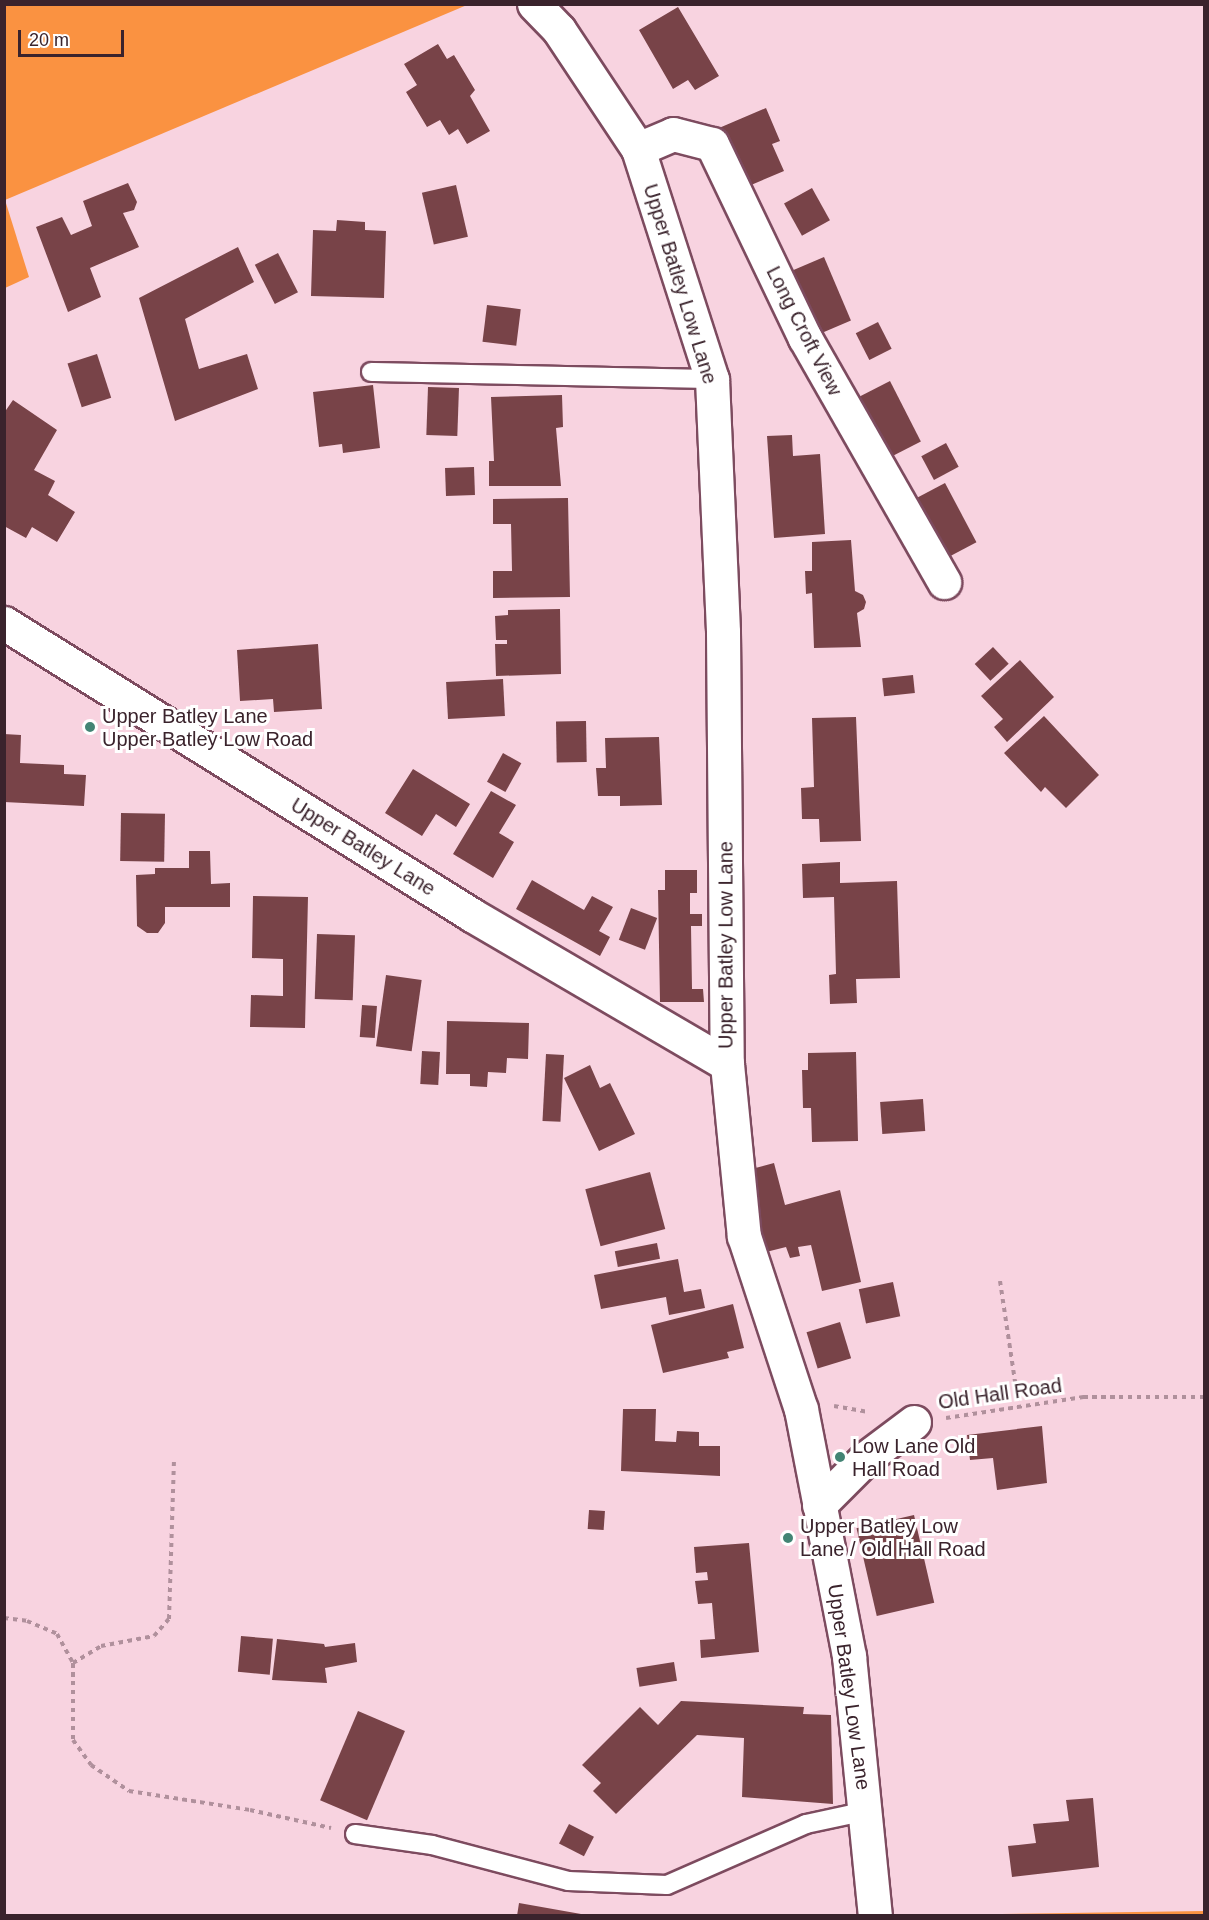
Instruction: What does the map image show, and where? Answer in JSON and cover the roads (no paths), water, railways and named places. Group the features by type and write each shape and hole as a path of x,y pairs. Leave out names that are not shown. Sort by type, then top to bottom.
{"street":[{"name":"Upper Batley Low Lane","path":"534,4 559,30 638,149 712,379 723,632 727,1064 744,1236 801,1409 849,1656 875,1916"},
{"name":"Long Croft View","path":"638,149 673,134 712,144 805,338 944,582"},
{"name":"Upper Batley Lane","path":"4,623 472,915 727,1064"},
{"path":"819,1505 866,1458 914,1422"}],"lane":[{"path":"370,372 712,379"},
{"path":"355,1834 432,1845 568,1881 668,1885 806,1824 866,1811"}],"place":[{"name":"Upper Batley Lane Upper Batley Low Road","path":"90,727"},
{"name":"Low Lane Old Hall Road","path":"840,1457"},
{"name":"Upper Batley Low Lane / Old Hall Road","path":"788,1538"}]}
